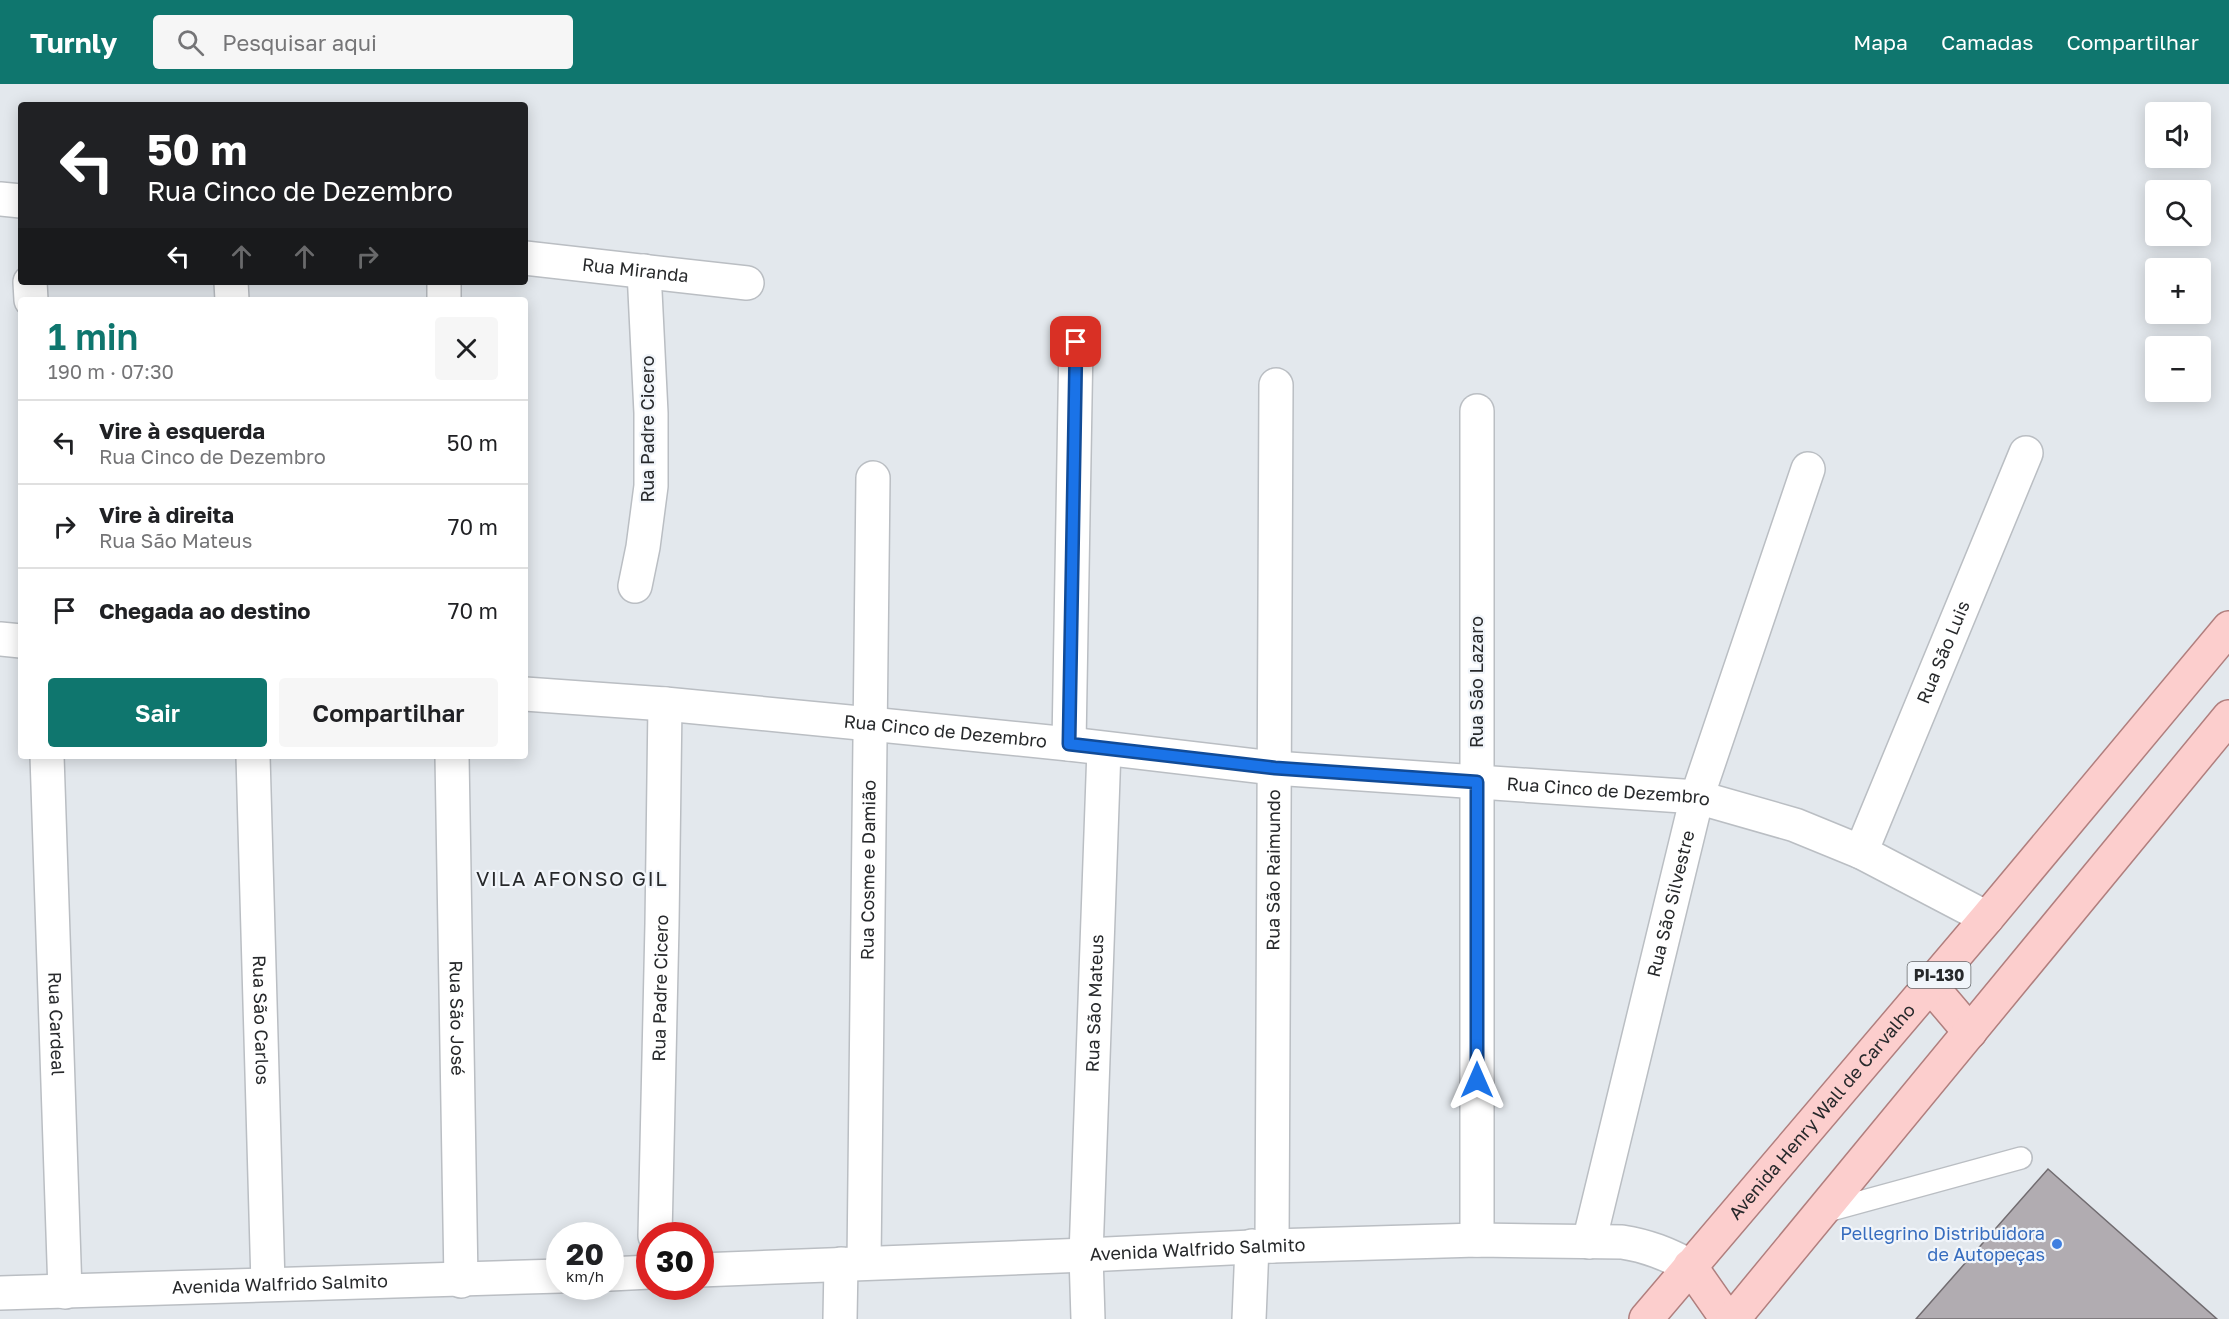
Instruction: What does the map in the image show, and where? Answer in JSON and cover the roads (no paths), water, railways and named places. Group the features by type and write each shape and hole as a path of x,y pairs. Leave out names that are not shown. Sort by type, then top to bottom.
{"main road":[{"name":"Avenida Henry Wall de Carvalho","path":"1646,1319 1987,918 2229,628"},
{"path":"1733,1319 2227,721"},
{"path":"1929,985 1970,1032"},
{"path":"1690,1266 1727,1319"}],"street":[{"path":"0,198 18,201"},
{"name":"Rua Miranda","path":"528,258 747,283"},
{"name":"Rua Padre Cicero","path":"635,586 651,486 651,413 644,271"},
{"path":"1069,744 1076,342"},
{"name":"Rua São Raimundo","path":"1249,1319 1262,1246 1275,768 1276,385"},
{"name":"Rua São Lazaro","path":"1477,411 1478,1240"},
{"name":"Rua São Luis","path":"1861,852 2026,453"},
{"name":"Rua São Silvestre","path":"1589,1242 1697,797 1808,469"},
{"name":"Rua Cosme e Damião","path":"840,1319 852,1264 870,724 873,478"},
{"path":"0,639 18,641"},
{"name":"Rua Cinco de Dezembro","path":"528,694 665,704 870,724 1275,768 1697,797 1795,825 1861,852 1987,918"},
{"name":"Rua Padre Cicero","path":"655,1222 665,704"},
{"name":"Rua São Mateus","path":"1088,1319 1086,1255 1104,749"},
{"name":"Rua Cardeal","path":"47,759 65,1292"},
{"name":"Rua São Carlos","path":"253,759 268,1284"},
{"name":"Rua São José","path":"452,759 461,1281"},
{"name":"Avenida Walfrido Salmito","path":"714,1269 1262,1246 1478,1240 1623,1242 1643,1245 1690,1266"},
{"name":"Avenida Walfrido Salmito","path":"0,1293 546,1277"}],"lane":[{"path":"1820,1214 2021,1158"}],"place":[{"name":"Pellegrino Distribuidora de Autopeças","path":"2057,1244"}],"district":[{"name":"VILA AFONSO GIL","path":"572,879"}]}
